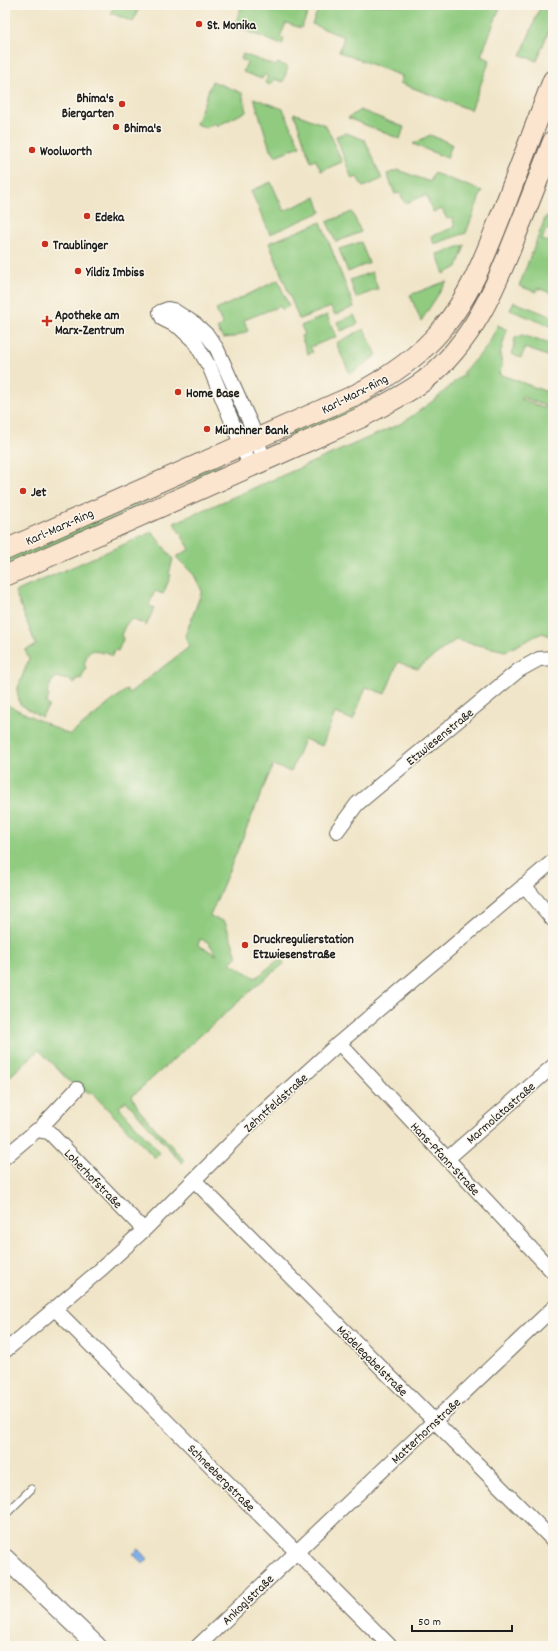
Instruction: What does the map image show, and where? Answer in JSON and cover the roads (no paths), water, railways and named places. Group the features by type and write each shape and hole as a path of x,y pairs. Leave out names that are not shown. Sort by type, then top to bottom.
{"main road":[{"name":"Karl-Marx-Ring","path":"5,550 250,443 370,386 416,355 442,329 473,282 553,80"},
{"name":"Karl-Marx-Ring","path":"5,576 258,465 360,418 403,395 426,379 448,358 469,333 494,290 553,141"}],"street":[{"path":"250,443 195,342 179,328 163,319 160,312 168,309 173,310 195,324 208,336 217,349 258,465"},
{"name":"Etzwiesenstraße","path":"337,831 357,804 519,670 539,659 553,658"},
{"name":"Zehntfeldstraße","path":"5,1351 144,1230 247,1127 340,1043 553,861"},
{"path":"524,885 553,920"},
{"name":"Hans-Pfann-Straße","path":"340,1043 553,1272"},
{"name":"Marmolatastraße","path":"447,1158 553,1066"},
{"path":"5,1157 37,1130 42,1130 44,1124 77,1089"},
{"name":"Loherhofstraße","path":"42,1130 49,1132 144,1230"},
{"name":"Mädelegabelstraße","path":"194,1180 553,1540"},
{"name":"Matterhornstraße","path":"296,1552 553,1308"},
{"name":"Schneebergstraße","path":"55,1309 390,1646"},
{"name":"Ankoglstraße","path":"198,1646 296,1552"},
{"path":"5,1558 97,1646"}],"lane":[{"path":"5,1515 31,1489"}],"water":[{"path":"139,1549 148,1559 143,1564 133,1554"}],"place":[{"name":"St. Monika","path":"199,24"},
{"name":"Bhima's Biergarten","path":"122,104"},
{"name":"Bhima's","path":"116,127"},
{"name":"Woolworth","path":"32,150"},
{"name":"Edeka","path":"87,216"},
{"name":"Traublinger","path":"45,244"},
{"name":"Yildiz Imbiss","path":"78,271"},
{"name":"Apotheke am Marx-Zentrum","path":"47,321"},
{"name":"Home Base","path":"178,392"},
{"name":"Münchner Bank","path":"207,429"},
{"name":"Jet","path":"23,491"},
{"name":"Druckregulierstation Etzwiesenstraße","path":"245,945"}]}
